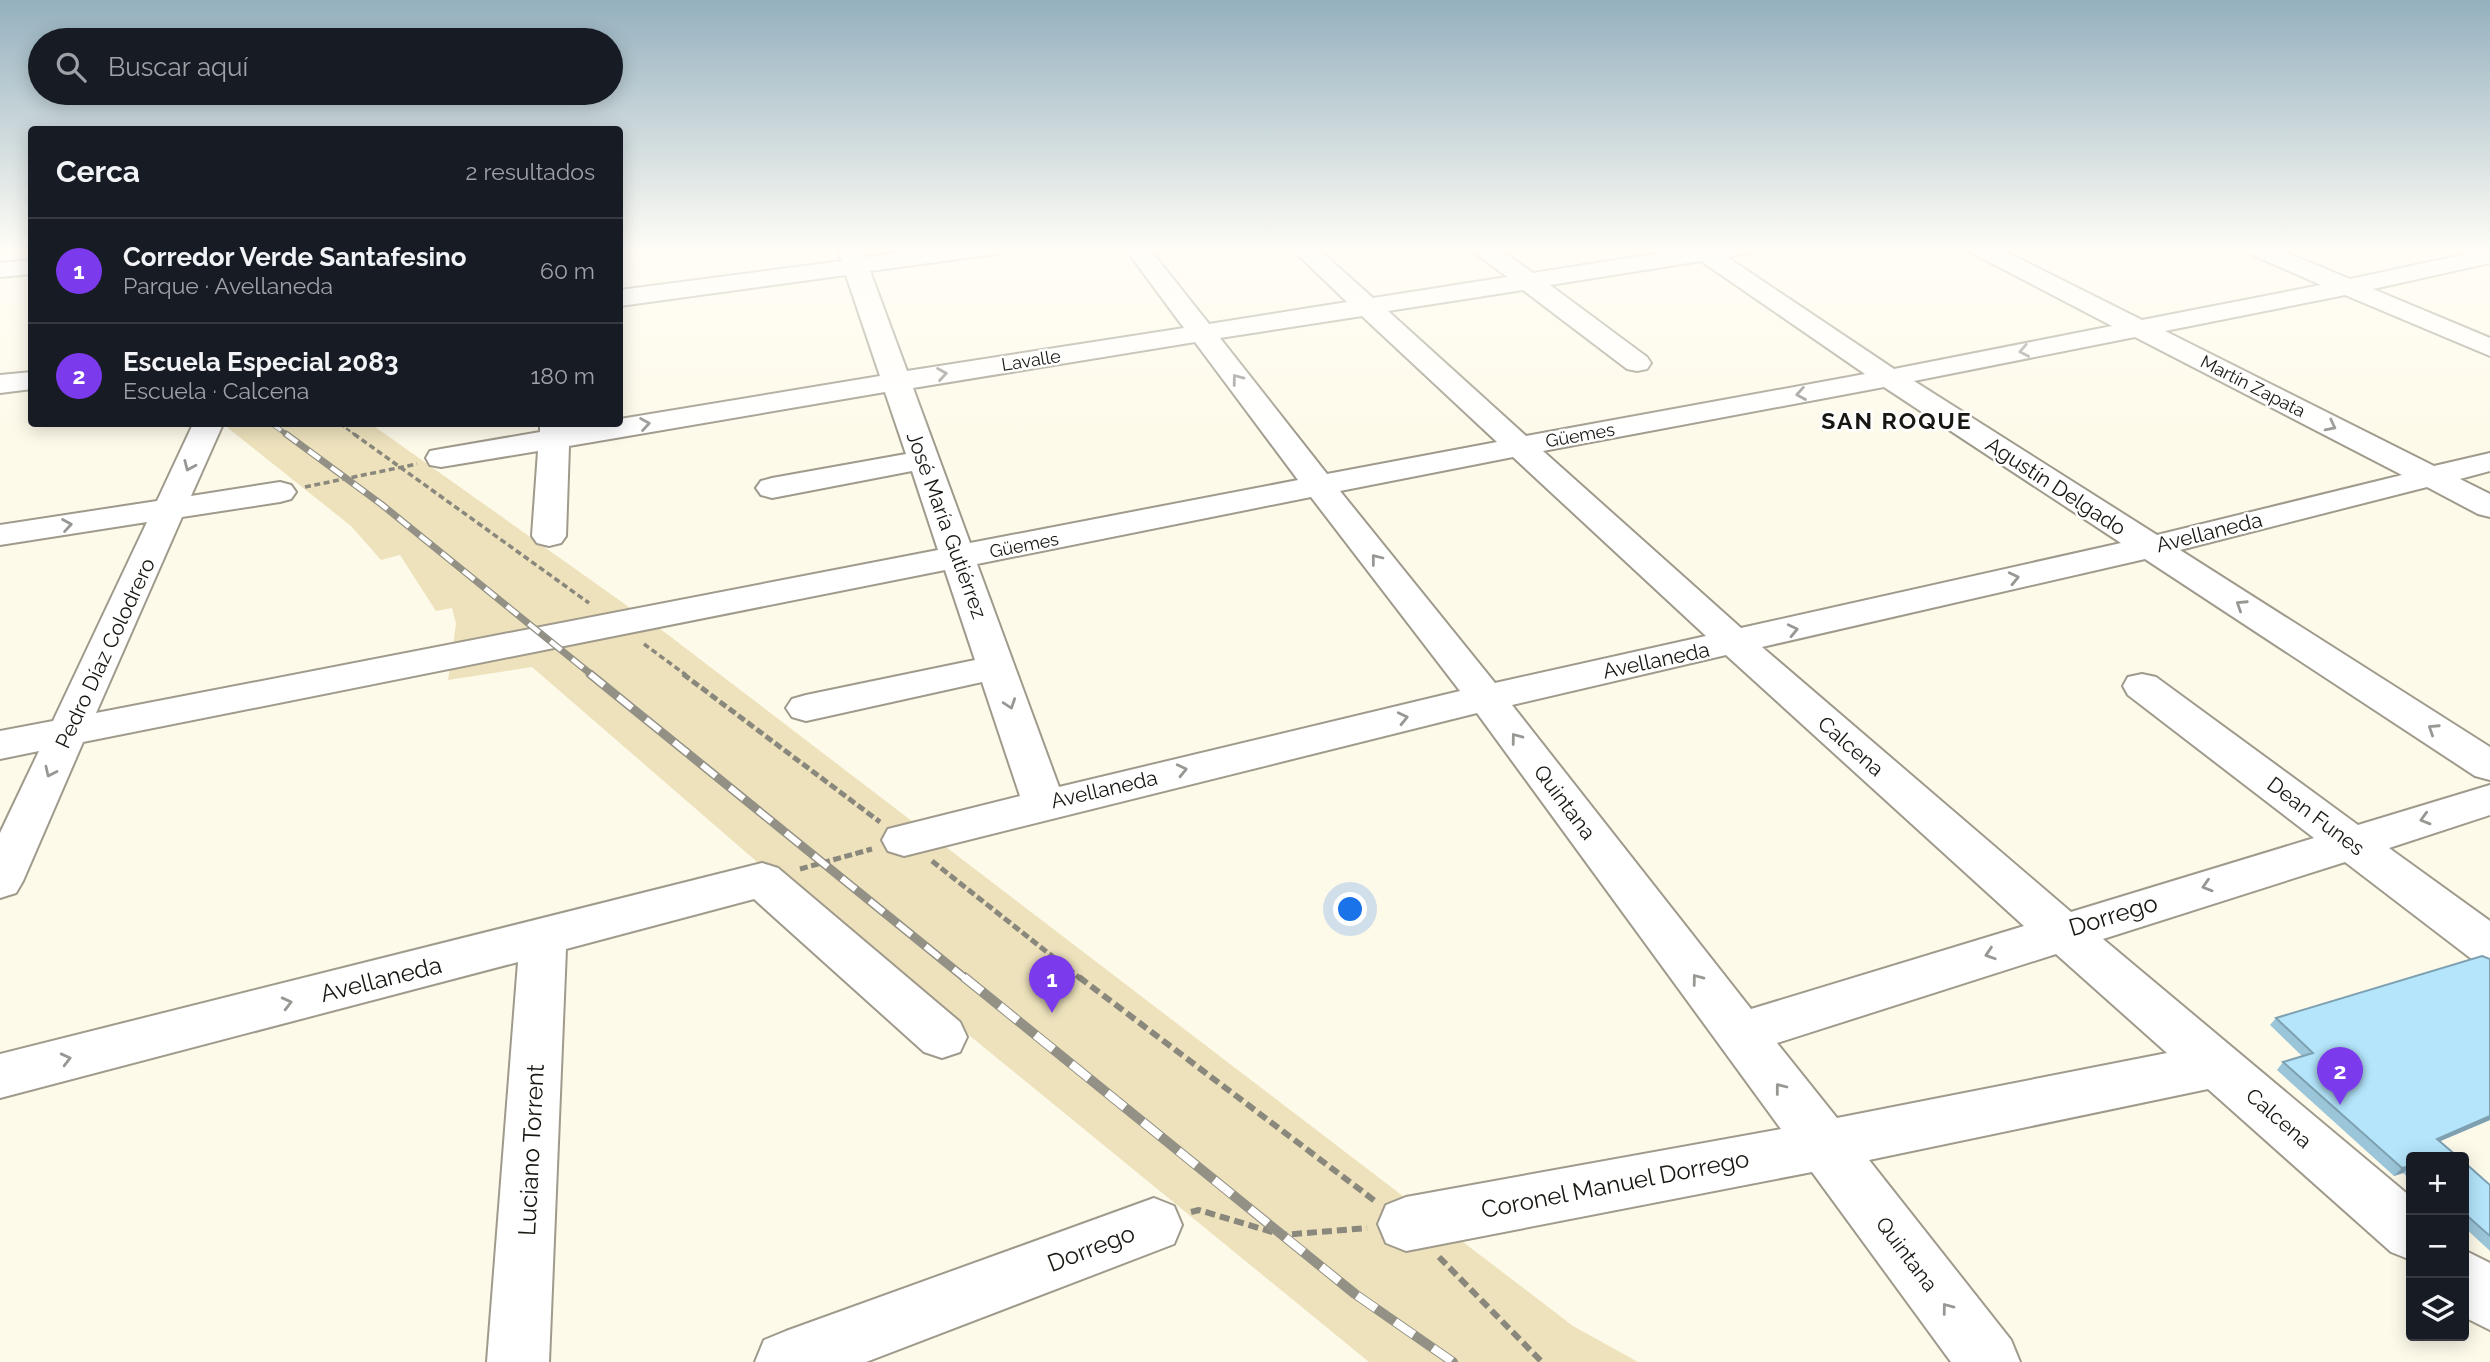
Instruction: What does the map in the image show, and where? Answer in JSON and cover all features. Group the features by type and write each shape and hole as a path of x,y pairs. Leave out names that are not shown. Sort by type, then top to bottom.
{"street":[{"name":"José María Gutiérrez","path":"870,311 960,557 1044,803"},
{"name":"Quintana","path":"1185,311 1486,698 1989,1362"},
{"name":"Lavalle","path":"623,421 894,382 1344,311"},
{"name":"Calcena","path":"1372,311 1735,643 2061,931 2406,1229"},
{"path":"1567,311 1637,363"},
{"name":"Agustín Delgado","path":"1789,311 1889,378 2490,766"},
{"name":"Martín Zapata","path":"2104,311 2490,507"},
{"name":"Güemes","path":"0,745 1521,446 1889,378 2227,311"},
{"path":"2402,311 2490,348"},
{"path":"0,384 28,380"},
{"name":"Pedro Díaz Colodrero","path":"0,881 207,427"},
{"name":"Lavalle","path":"441,458 582,427"},
{"path":"549,536 554,431"},
{"path":"772,488 923,460"},
{"name":"Avellaneda","path":"904,839 1486,698 2151,547 2490,462"},
{"path":"0,535 280,492"},
{"path":"806,709 998,667"},
{"name":"Dean Funes","path":"2142,686 2490,947"},
{"name":"Dorrego","path":"1738,1034 2350,841 2490,800"},
{"name":"Avellaneda","path":"0,1076 762,880 942,1037"},
{"name":"Luciano Torrent","path":"518,1362 543,938"},
{"name":"Coronel Manuel Dorrego","path":"1406,1224 1825,1145 2218,1065"},
{"name":"Dorrego","path":"786,1362 869,1347 1154,1225"},
{"path":"2469,1283 2490,1301"}],"path":[{"path":"344,427 618,624 904,839 1082,979 1406,1224 1542,1362"},
{"path":"280,492 441,458"},
{"path":"824,863 904,839"},
{"name":"Dorrego","path":"1154,1225 1199,1210 1282,1235 1406,1224"}],"shaded area":[{"path":"227,427 375,427 667,634 1573,1326 1638,1362 1369,1362 756,861 532,667 448,680 456,624 452,608 436,611 400,555 381,560 351,526"}],"building":[{"path":"2482,956 2490,959 2490,1116 2437,1139 2452,1152 2406,1152 2406,1167 2402,1168 2283,1062 2313,1053 2276,1018"},
{"path":"2469,1166 2490,1185 2490,1236 2469,1217"}],"railway":[{"path":"276,427 289,436"},
{"path":"286,434 381,504 592,675"},
{"path":"590,674 966,979"},
{"path":"964,977 1355,1294 1453,1362"}],"place":[{"name":"Corredor Verde Santafesino","path":"1052,1013"},
{"name":"Escuela Especial 2083","path":"2340,1105"}],"district":[{"name":"SAN ROQUE","path":"1897,420"}]}
